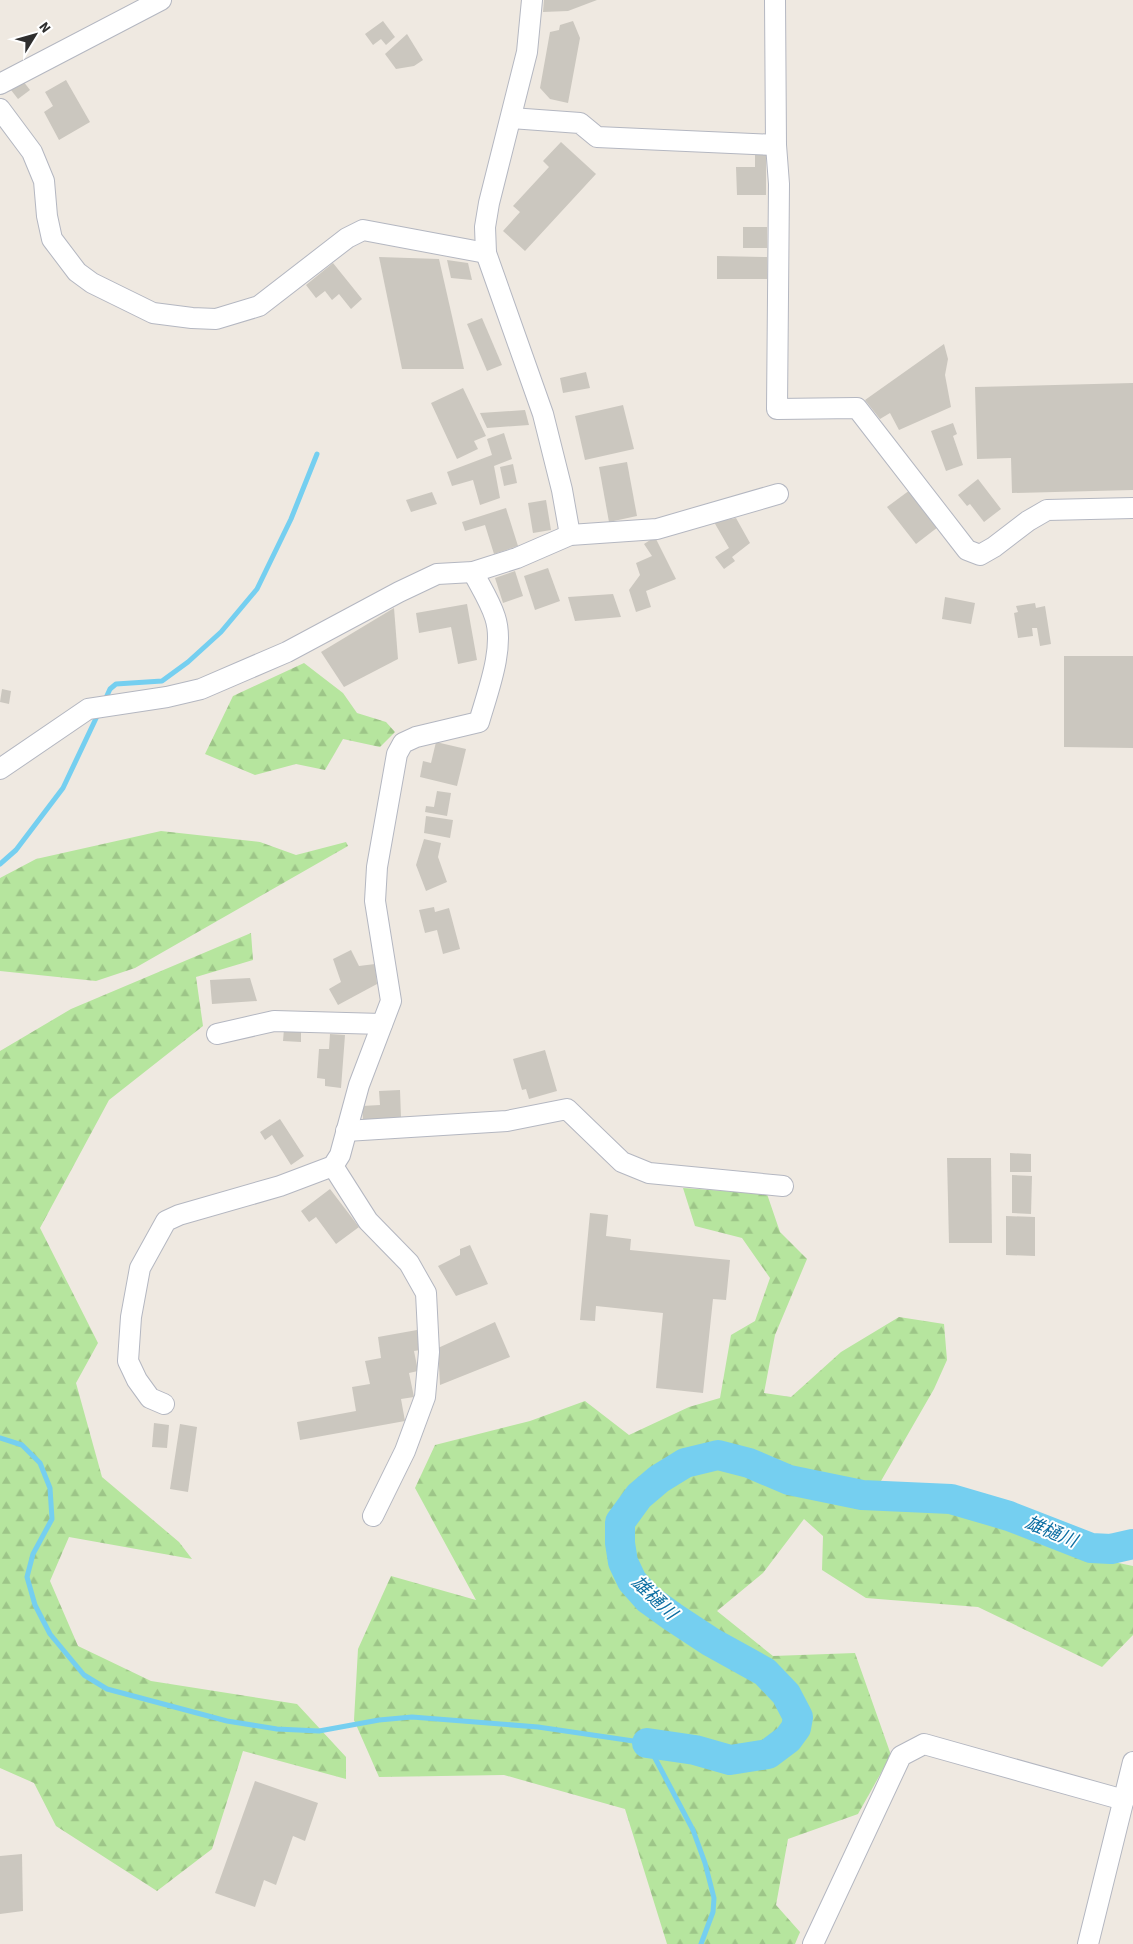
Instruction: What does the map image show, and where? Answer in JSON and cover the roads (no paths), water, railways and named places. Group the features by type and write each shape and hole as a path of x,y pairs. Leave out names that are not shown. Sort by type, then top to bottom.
{"street":[{"path":"0,84 161,0"},
{"path":"532,0 527,52 488,203 485,227 486,253 543,414 562,490 570,535"},
{"path":"775,0 778,184 777,409 857,408 967,550 980,555 994,547 1028,520 1046,510 1133,508"},
{"path":"0,109 32,152 44,181 47,216 52,239 76,272 92,283 153,312 192,318 216,319 259,306 346,238 363,230 486,253"},
{"path":"511,118 580,122 597,137 776,145"},
{"path":"0,769 88,709 167,697 201,689 287,652 398,592 438,574 473,572 517,558 570,535 657,529 778,494"},
{"path":"164,1404 150,1398 136,1380 128,1361 131,1317 140,1268 166,1221 179,1215 280,1186 333,1166 340,1155 359,1085 391,1001 375,901 377,867 397,754 403,743 416,737 479,722 500,641 495,617 473,572"},
{"path":"217,1034 274,1021 382,1024"},
{"path":"346,1130 507,1121 567,1109 622,1162 648,1172 783,1186"},
{"path":"333,1166 368,1221 408,1263 426,1293 429,1352 425,1397 405,1451 373,1516"},
{"path":"813,1944 901,1756 924,1744 1124,1800"},
{"path":"1088,1944 1133,1762"}],"waterway":[{"path":"105,700 110,689 116,684 162,681 188,662 221,632 257,589 291,519 317,454"},
{"path":"0,864 16,850 63,788 99,712"},
{"path":"0,1438 22,1445 40,1463 50,1488 52,1519 33,1554 27,1577 35,1605 50,1634 84,1675 107,1689 227,1721 277,1729 319,1731 379,1720 412,1717 538,1727 647,1743 693,1830 705,1863 714,1898 713,1912 701,1944"},
{"name":"雄樋川","path":"647,1743 695,1750 730,1760 768,1754 788,1739 796,1728 798,1717 786,1694 765,1672 711,1642 648,1599 632,1581 623,1562 620,1543 620,1522 639,1496 659,1479 685,1463 718,1455 749,1463 789,1480 862,1495 951,1499 1009,1516 1091,1548 1111,1549 1133,1544"}]}
